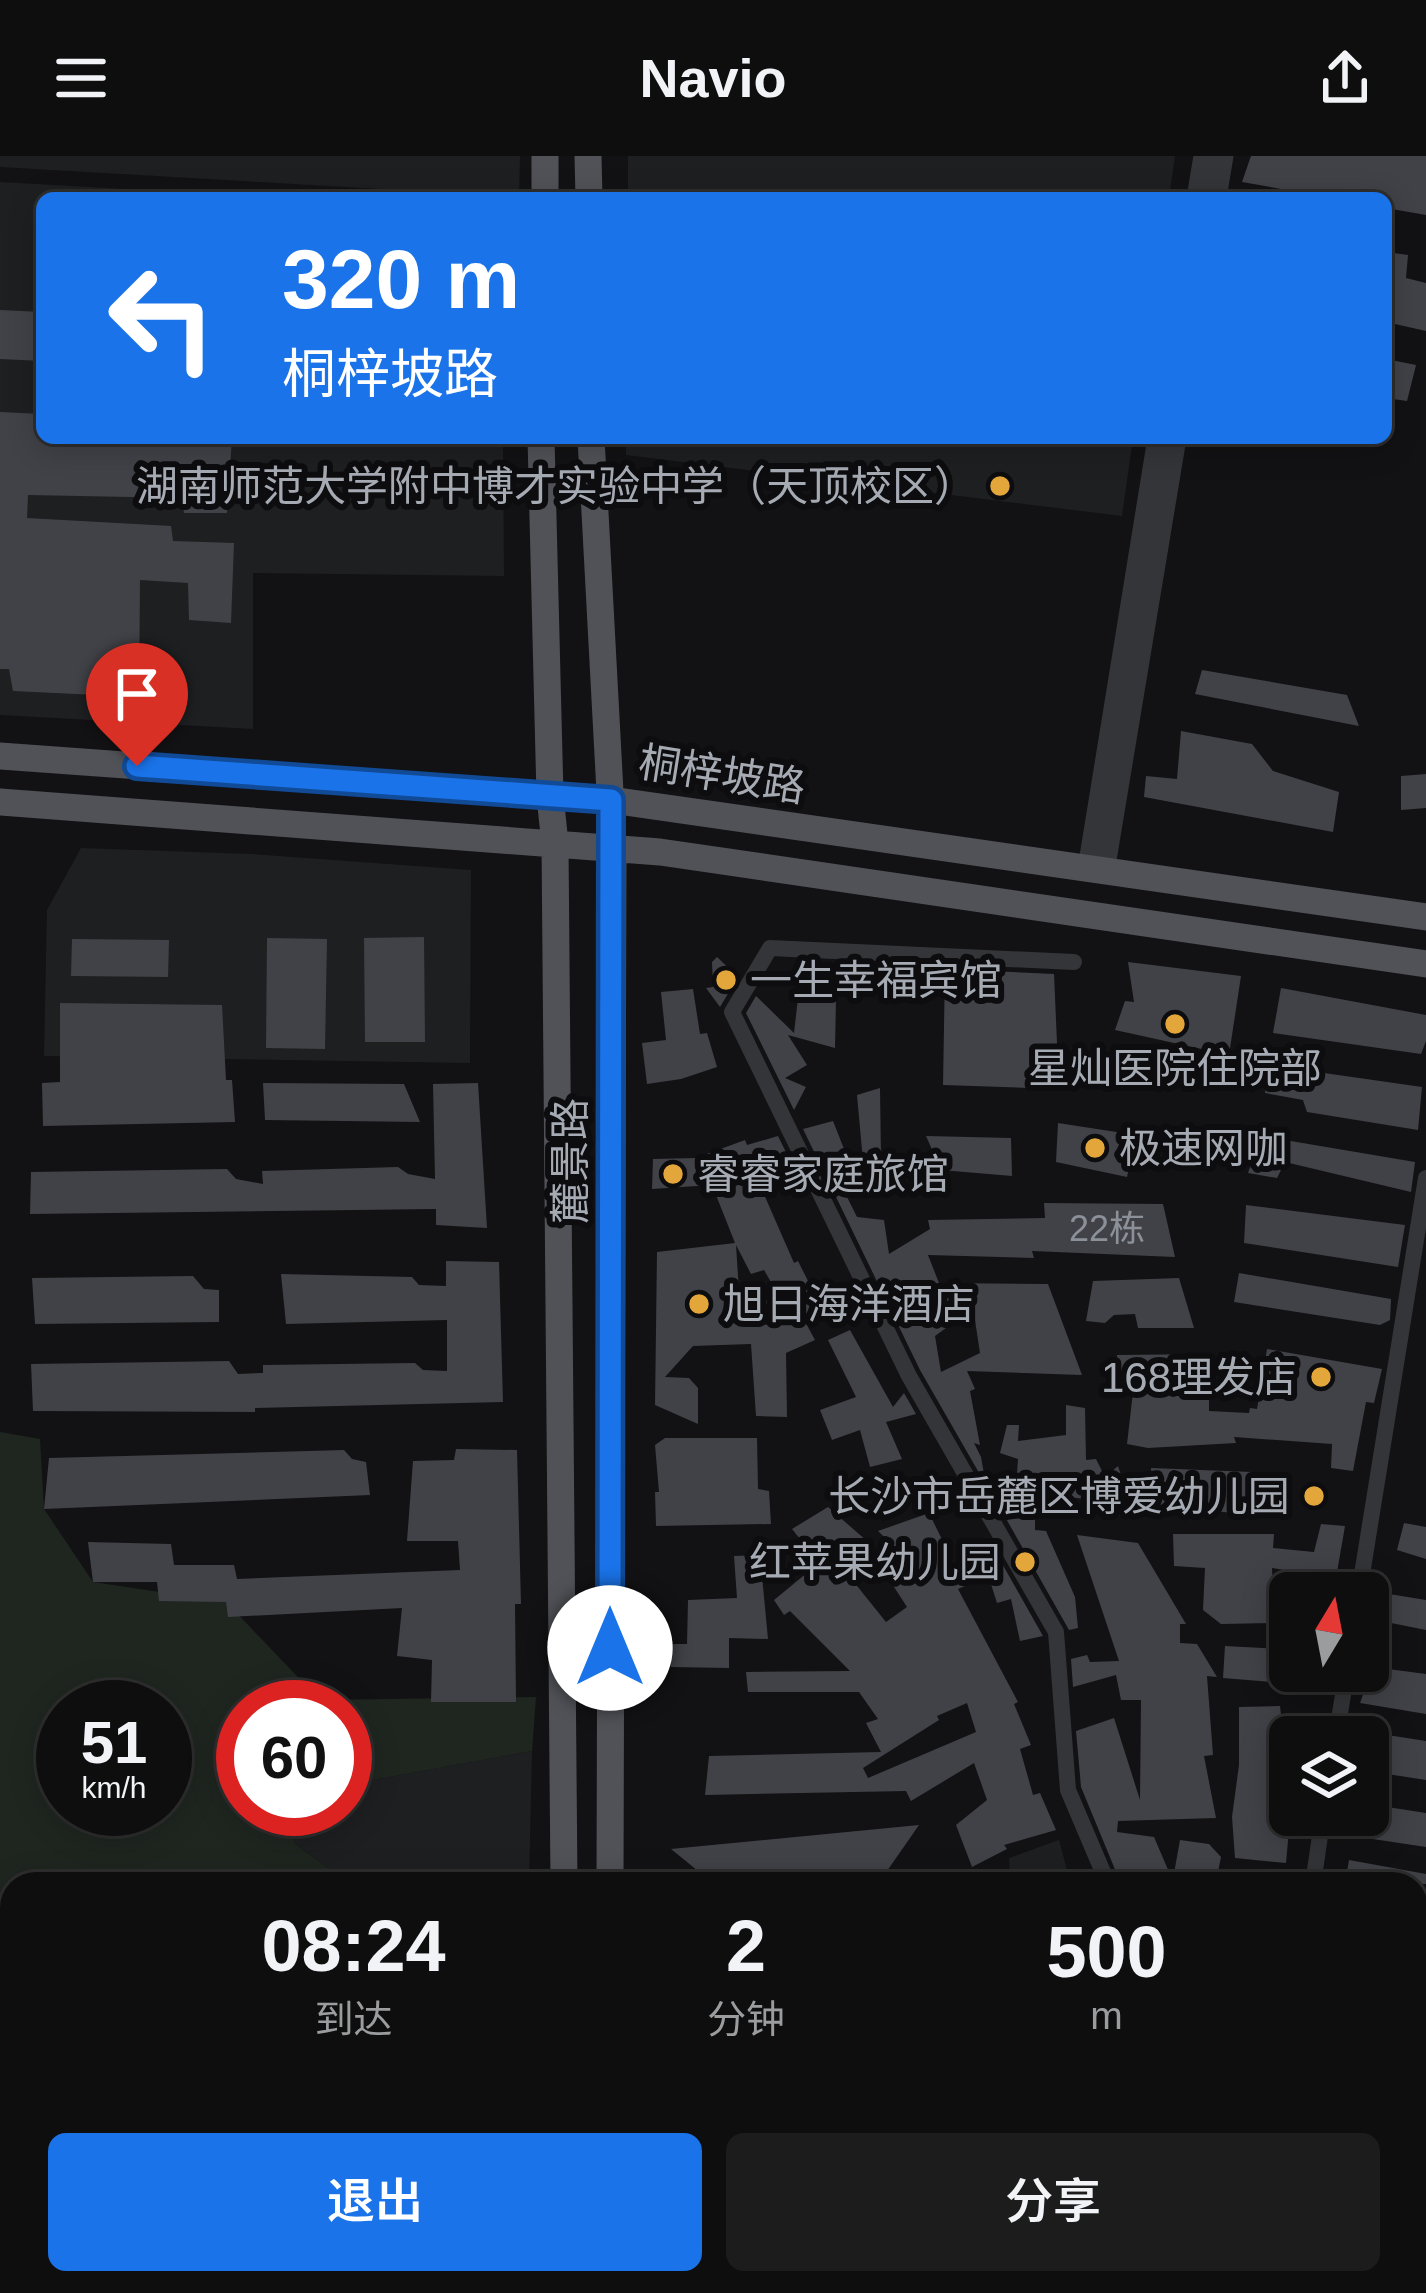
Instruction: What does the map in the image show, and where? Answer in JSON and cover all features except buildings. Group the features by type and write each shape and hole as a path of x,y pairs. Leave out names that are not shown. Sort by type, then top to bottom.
{"main road":[{"path":"544,192 545,156"},
{"path":"588,156 589,192"},
{"name":"麓景路","path":"541,444 555,844 564,1872"},
{"name":"麓景路","path":"591,444 613,848 610,1872"},
{"name":"桐梓坡路","path":"0,756 611,800 1426,917"},
{"name":"桐梓坡路","path":"0,802 613,848 1426,964"}],"street":[{"path":"1199,192 1204,156"},
{"path":"1217,192 1223,156"},
{"path":"1096,871 1157,444"},
{"path":"1096,871 1175,444"},
{"path":"1074,962 770,948 732,1012 909,1376 1056,1632 1068,1790 1103,1872"},
{"path":"1362,1572 1426,1178"},
{"path":"1315,1872 1320,1836"}],"shaded area":[{"path":"0,156 520,156 519,192 432,192 0,167"},
{"path":"628,156 1175,156 1170,192 628,192"},
{"path":"0,182 180,192 36,192 36,444 503,444 504,576 253,573 253,729 0,715"},
{"name":"湖南师范大学附中博才实验中学（天顶校区）","path":"626,444 1132,444 1122,516 626,455"},
{"path":"81,848 471,870 470,1063 44,1056 47,910"},
{"path":"0,1432 40,1439 44,1509 93,1582 226,1602 301,1680 216,1680 216,1836 295,1836 294,1843 333,1872 0,1872"},
{"path":"536,1697 532,1751 372,1780 372,1699"},
{"path":"532,1751 529,1872 333,1872 294,1843 295,1836 372,1836 372,1780"},
{"path":"1059,1840 1067,1870 1010,1872 1009,1858"}],"place":[{"name":"湖南师范大学附中博才实验中学（天顶校区）","path":"1000,486"},
{"name":"一生幸福宾馆","path":"726,980"},
{"name":"星灿医院住院部","path":"1175,1024"},
{"name":"极速网咖","path":"1095,1148"},
{"name":"睿睿家庭旅馆","path":"673,1174"},
{"name":"旭日海洋酒店","path":"699,1304"},
{"name":"168理发店","path":"1321,1377"},
{"name":"长沙市岳麓区博爱幼儿园","path":"1314,1496"},
{"name":"红苹果幼儿园","path":"1025,1562"}],"route":[{"path":"137,766 611,800 610,1648"}]}
